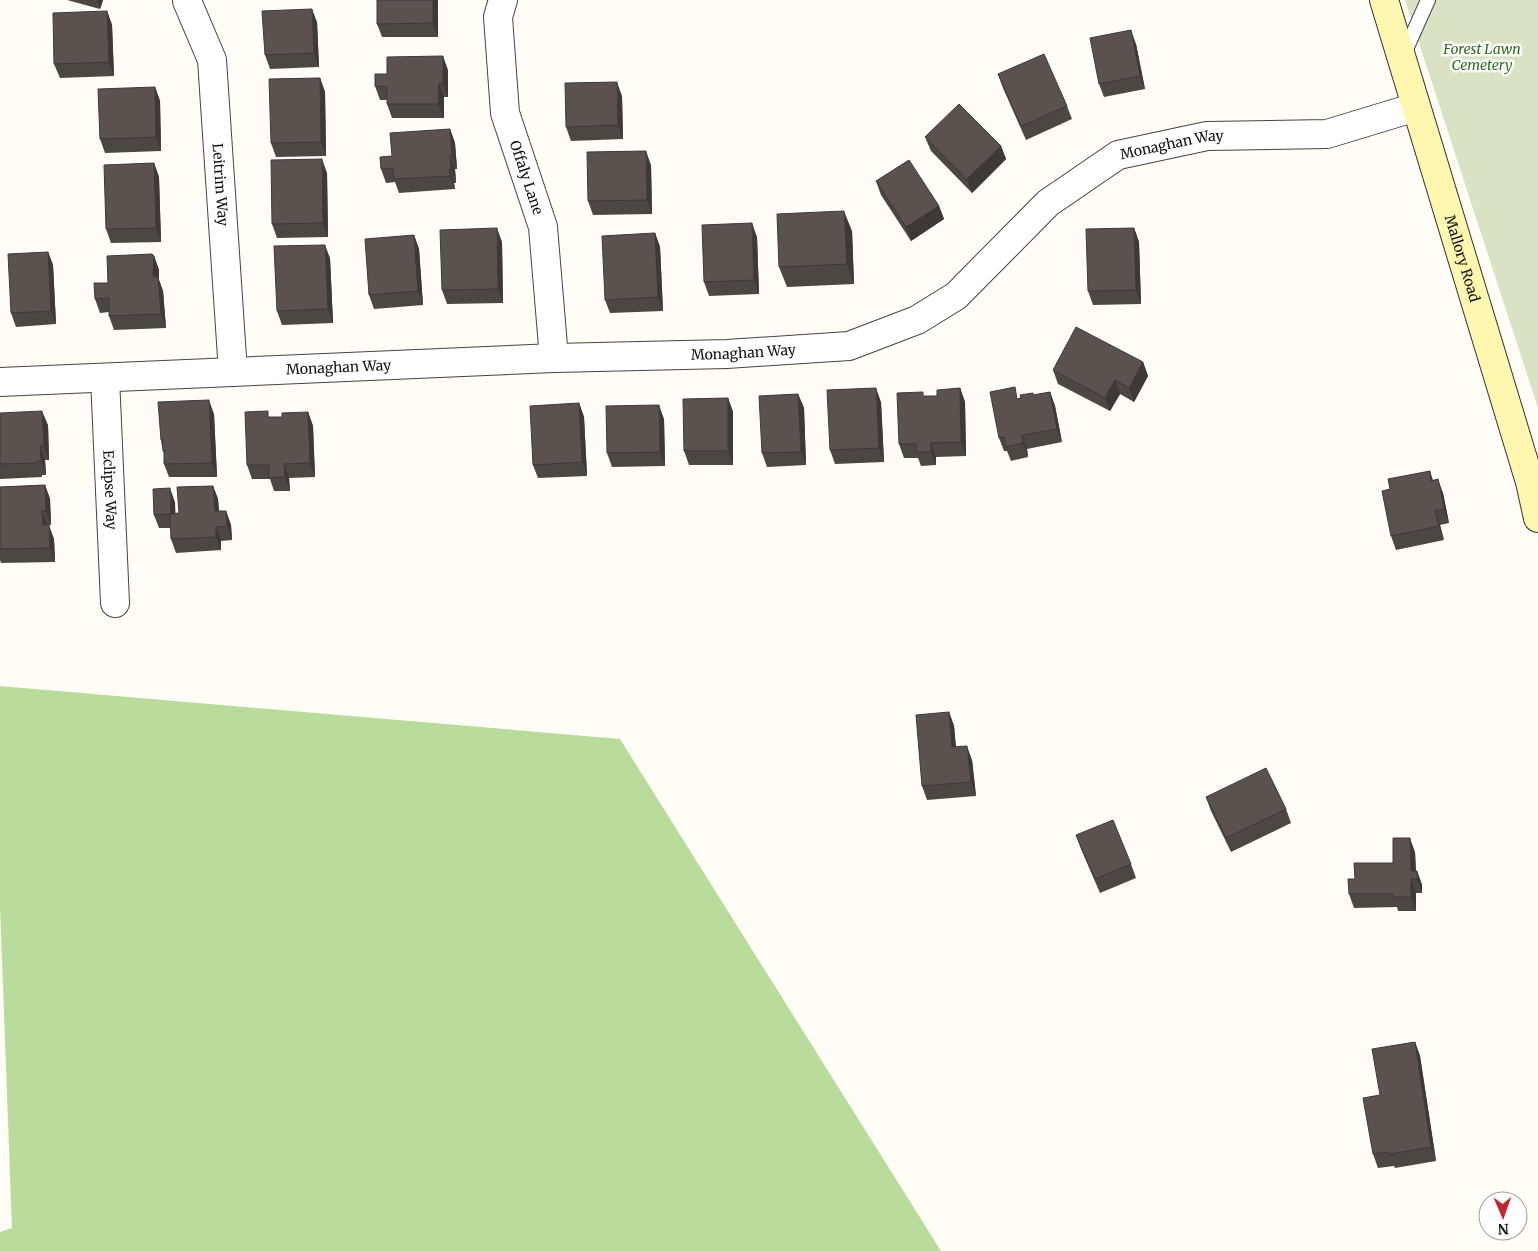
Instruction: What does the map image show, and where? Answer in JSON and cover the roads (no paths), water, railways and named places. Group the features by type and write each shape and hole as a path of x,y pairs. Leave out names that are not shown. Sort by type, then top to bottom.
{"street":[{"name":"Offaly Lane","path":"503,0 498,17 505,113 543,227 554,358"},
{"name":"Mallory Road","path":"1384,0 1530,482 1538,518"},
{"name":"Leitrim Way","path":"187,1 212,60 233,372"},
{"name":"Monaghan Way","path":"0,382 554,358 727,354 849,346 916,320 956,296 1048,203 1118,155 1207,136 1327,134 1416,107"},
{"name":"Eclipse Way","path":"106,378 115,603"}],"lane":[{"path":"1401,59 1428,0"}],"park label":[{"name":"Forest Lawn Cemetery","path":"1482,58"}]}
